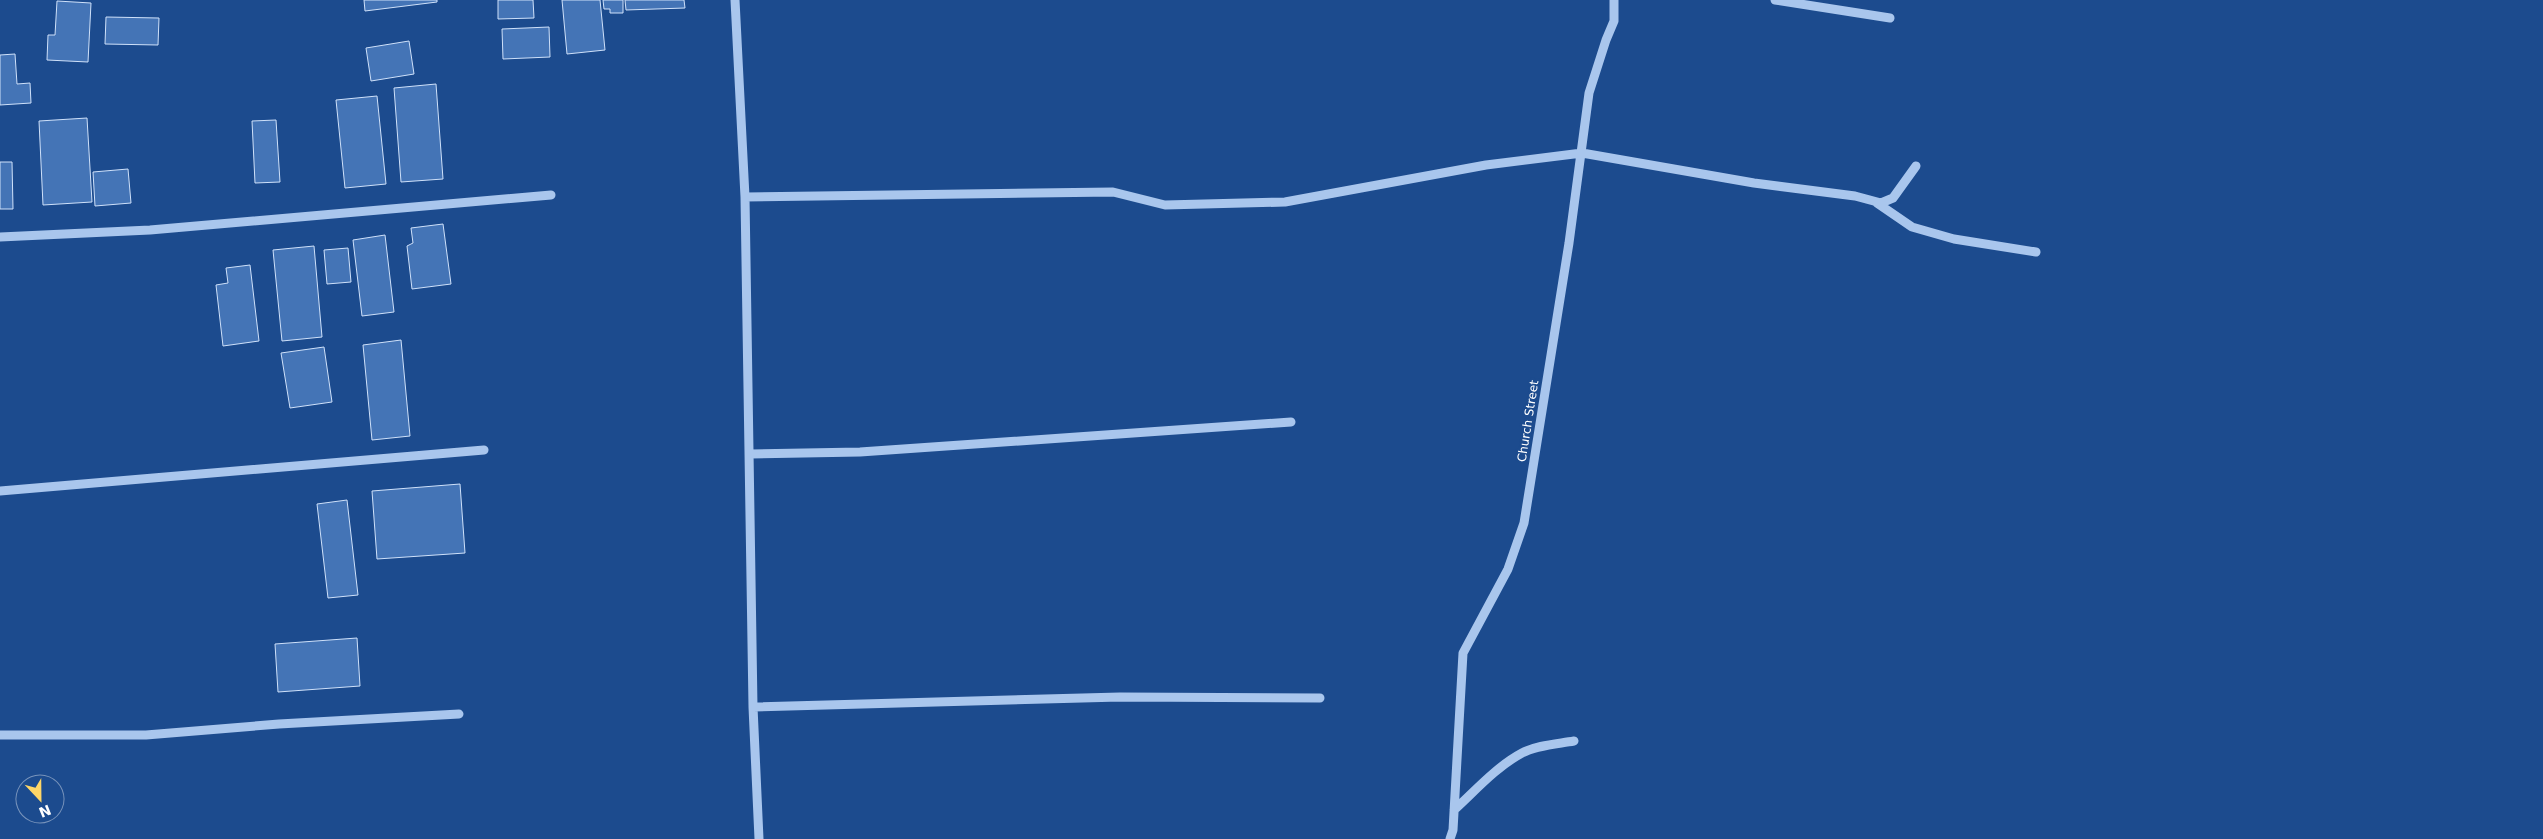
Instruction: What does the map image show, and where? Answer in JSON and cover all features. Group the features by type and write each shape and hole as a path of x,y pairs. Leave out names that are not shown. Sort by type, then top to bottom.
{"street":[{"path":"735,0 745,197 751,454 753,707 758,839"},
{"name":"Church Street","path":"1450,839 1454,810 1462,653 1508,569 1524,523 1582,153 1589,94 1614,21 1614,0"},
{"path":"1776,0 1890,18"},
{"path":"745,197 1113,192 1165,205 1284,202 1486,165 1582,153 1754,183 1855,196 1877,203 1912,226 1954,239 2036,252"},
{"path":"1877,203 1885,203 1893,198 1916,166"},
{"path":"0,236 150,230 551,195"},
{"path":"751,454 860,452 1291,422"},
{"path":"0,491 484,450"},
{"path":"753,707 1120,697 1320,698"},
{"path":"0,735 146,735 279,724 459,714"},
{"path":"1454,810 1522,752 1542,746 1574,741"}],"building":[{"path":"364,0 437,0 437,2 365,11"},
{"path":"498,0 533,0 534,18 498,19"},
{"path":"562,0 600,0 605,50 567,54"},
{"path":"603,0 623,0 623,13 610,13 610,9 604,9"},
{"path":"625,0 684,0 685,8 626,10"},
{"path":"57,1 91,3 88,62 47,60 48,35 55,35"},
{"path":"106,17 159,18 158,45 105,44"},
{"path":"549,27 550,57 503,59 502,29"},
{"path":"409,41 414,74 371,81 366,48"},
{"path":"15,54 17,84 30,83 31,103 0,105 0,55"},
{"path":"436,84 443,179 401,182 394,88"},
{"path":"377,96 386,184 345,188 336,100"},
{"path":"87,118 92,202 43,205 39,121"},
{"path":"276,120 280,182 255,183 252,121"},
{"path":"0,162 12,162 13,209 0,209"},
{"path":"128,169 131,203 95,206 93,172"},
{"path":"443,224 451,284 412,289 407,246 413,243 411,228"},
{"path":"385,235 394,312 362,316 353,240"},
{"path":"314,246 322,337 282,341 273,250"},
{"path":"348,248 351,282 327,284 324,250"},
{"path":"250,265 259,341 223,346 216,285 228,283 226,268"},
{"path":"401,340 410,436 372,440 363,345"},
{"path":"324,347 332,402 290,408 281,353"},
{"path":"460,484 465,553 377,559 372,491"},
{"path":"347,500 358,595 328,598 317,504"},
{"path":"357,638 360,686 278,692 275,644"}]}
